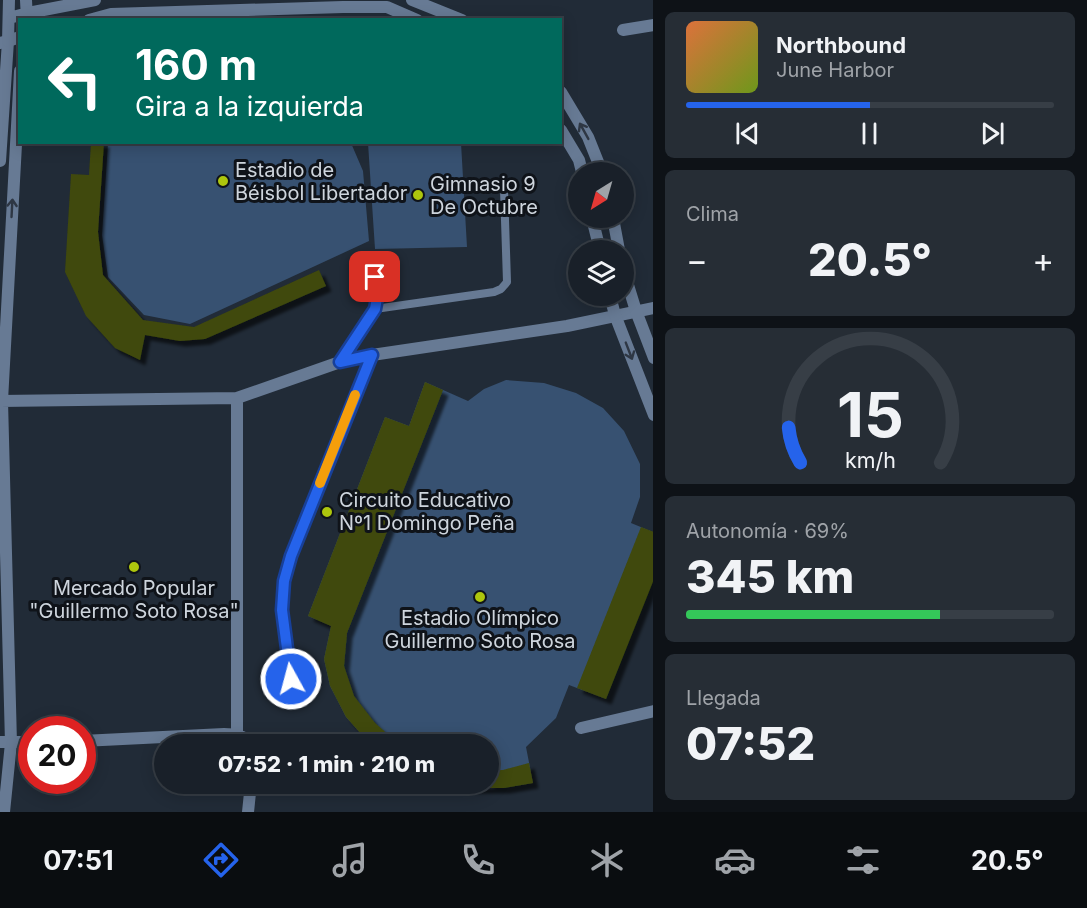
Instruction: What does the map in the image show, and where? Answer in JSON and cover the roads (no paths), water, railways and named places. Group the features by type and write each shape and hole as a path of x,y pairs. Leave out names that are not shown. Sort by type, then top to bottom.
{"street":[{"path":"0,161 9,40 5,20 9,0"},
{"path":"26,0 27,16"},
{"path":"5,20 95,0"},
{"path":"412,0 457,18"},
{"path":"96,18 111,14 344,7 387,7 412,18"},
{"path":"623,30 653,25"},
{"path":"4,812 1,401 5,247 18,94"},
{"path":"562,94 588,136 598,162"},
{"path":"562,132 580,162"},
{"path":"634,304 653,355"},
{"path":"613,306 653,412"},
{"path":"1,401 237,398 340,362 372,355 567,326 653,308"},
{"path":"237,398 237,734"},
{"path":"581,728 653,711"},
{"path":"96,740 154,738"},
{"path":"248,812 250,794"}],"lane":[{"path":"375,309 494,292 501,288 507,282 504,189"},
{"path":"340,362 375,309 377,298 375,277"},
{"path":"291,679 282,610 284,581 291,556 372,355"}],"place":[{"name":"Estadio de Béisbol Libertador","path":"223,181"},
{"name":"Gimnasio 9 De Octubre","path":"418,195"},
{"name":"Circuito Educativo Nº1 Domingo Peña","path":"327,512"},
{"name":"Mercado Popular \"Guillermo Soto Rosa\"","path":"134,567"},
{"name":"Estadio Olímpico Guillermo Soto Rosa","path":"480,597"}]}
